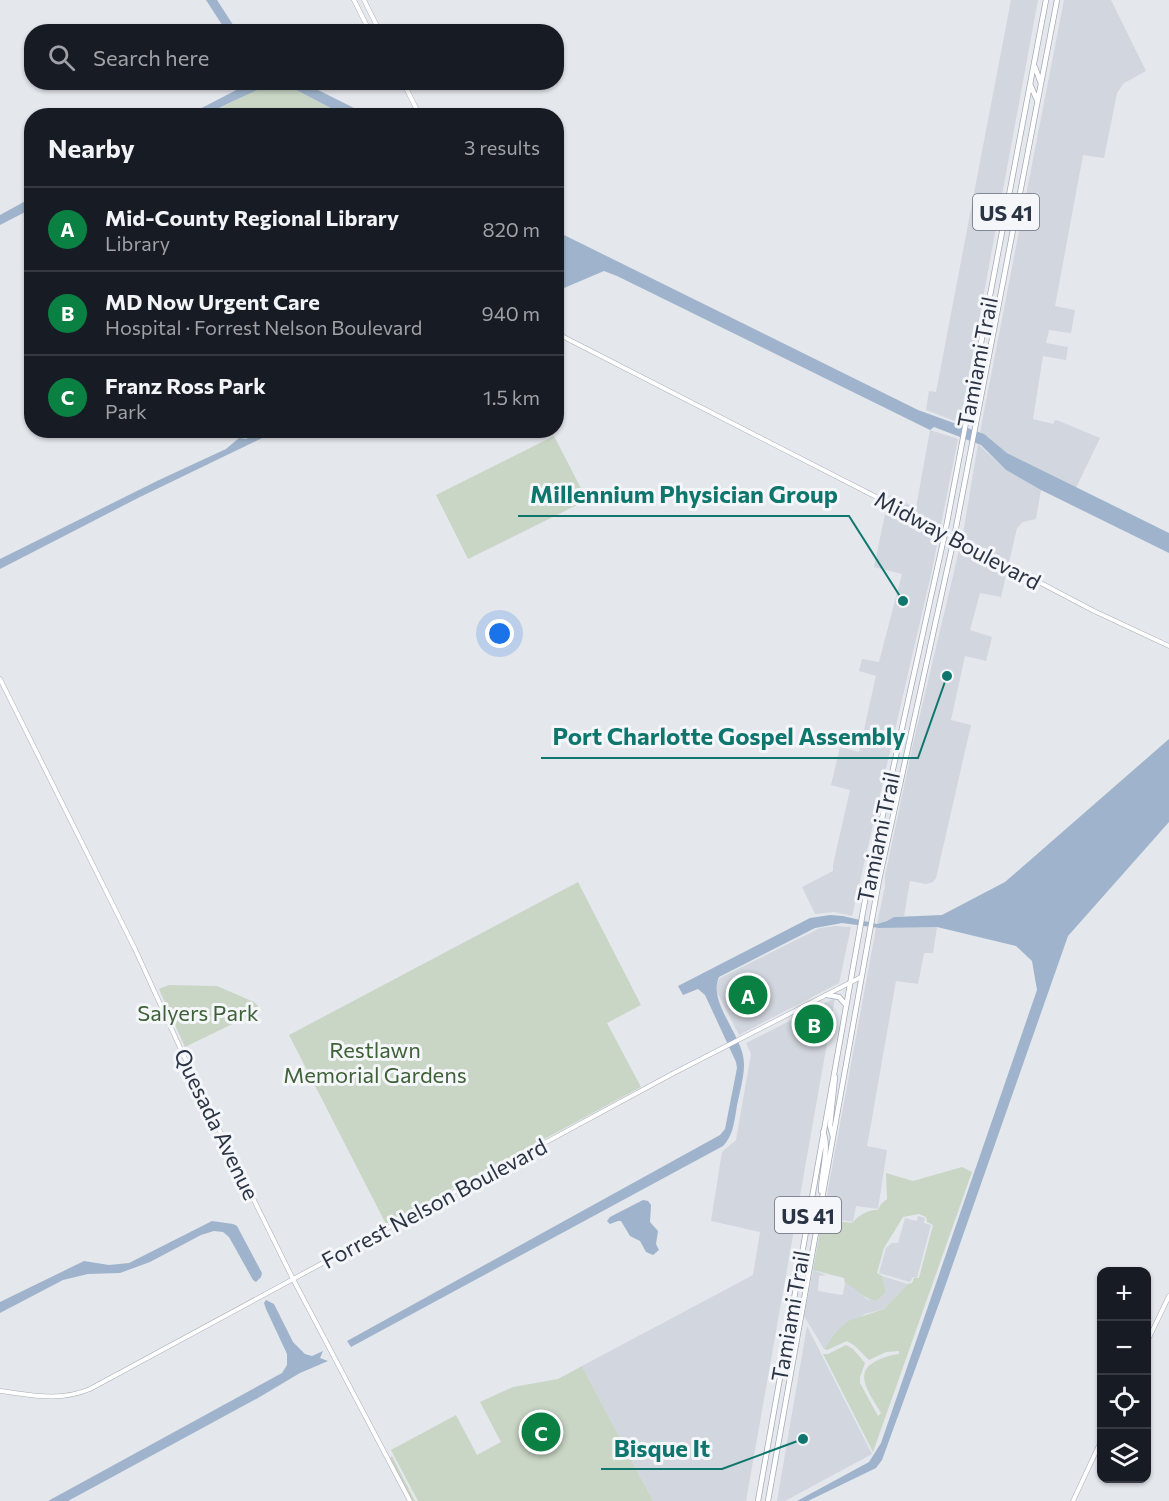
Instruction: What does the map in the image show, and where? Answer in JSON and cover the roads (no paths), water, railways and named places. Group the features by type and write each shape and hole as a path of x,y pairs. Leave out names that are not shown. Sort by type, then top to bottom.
{"main road":[{"name":"Tamiami Trail","path":"758,1501 861,918 945,533 1046,0"},
{"name":"Tamiami Trail","path":"768,1501 871,920 954,538 1057,0"},
{"path":"1034,65 1036,76 1041,84"},
{"path":"1030,84 1037,103"},
{"path":"873,857 875,875 879,880"},
{"path":"869,878 876,896"},
{"path":"827,995 839,997 846,1005"},
{"path":"833,1137 830,1126 836,1059"},
{"path":"821,1203 821,1177 826,1144 823,1132"},
{"path":"772,1420 782,1423"}],"street":[{"path":"354,0 366,24"},
{"path":"364,0 376,24"},
{"path":"407,90 416,108"},
{"name":"Midway Boulevard","path":"564,337 1094,611 1169,646"},
{"name":"Quesada Avenue","path":"0,679 135,949 198,1089 293,1279 410,1501"},
{"name":"Forrest Nelson Boulevard","path":"0,1391 46,1398 81,1393 727,1046 861,977"},
{"path":"1151,1334 1169,1296"},
{"path":"1072,1501 1097,1448"}],"water":[{"path":"206,0 217,0 232,24 221,24"},
{"path":"236,90 257,90 219,108 202,108"},
{"path":"296,90 318,90 354,108 331,108"},
{"path":"24,202 24,213 0,225 0,215"},
{"path":"564,235 918,410 984,434 1007,453 1169,533 1169,553 1041,490 1006,470 981,445 934,427 930,430 604,271 564,288"},
{"path":"239,438 262,438 138,498 0,569 0,559 226,449"},
{"path":"1169,739 1169,822 1068,936 941,1298 882,1460 876,1468 808,1501 797,1501 869,1462 881,1443 1037,990 1032,961 1016,946 937,927 879,928 842,923 815,928 719,977 718,998 739,1043 744,1065 733,1126 729,1139 723,1146 351,1347 347,1341 720,1135 725,1129 737,1068 736,1062 705,995 698,989 683,995 678,986 810,918 843,916 877,924 894,917 942,915 1005,882"},
{"path":"643,1200 648,1201 651,1205 650,1222 658,1231 656,1244 659,1250 653,1255 646,1252 640,1241 630,1236 621,1221 610,1224 607,1221 610,1217"},
{"path":"212,1221 237,1226 262,1273 256,1282 229,1237 223,1232 214,1231 201,1235 150,1262 120,1273 88,1274 63,1280 0,1313 0,1302 84,1261 109,1265 129,1263"},
{"path":"266,1300 274,1304 293,1342 305,1354 312,1356 323,1351 320,1358 328,1361 300,1373 68,1501 48,1501 282,1373 287,1365 287,1354 266,1309 264,1303"}],"place":[{"name":"Millennium Physician Group","path":"903,601"},
{"name":"Port Charlotte Gospel Assembly","path":"947,676"},
{"name":"Mid-County Regional Library","path":"748,995"},
{"name":"MD Now Urgent Care","path":"814,1024"},
{"name":"Franz Ross Park","path":"541,1432"},
{"name":"Bisque It","path":"803,1439"}],"park label":[{"name":"Salyers Park","path":"198,1012"},
{"name":"Restlawn Memorial Gardens","path":"375,1062"}]}
